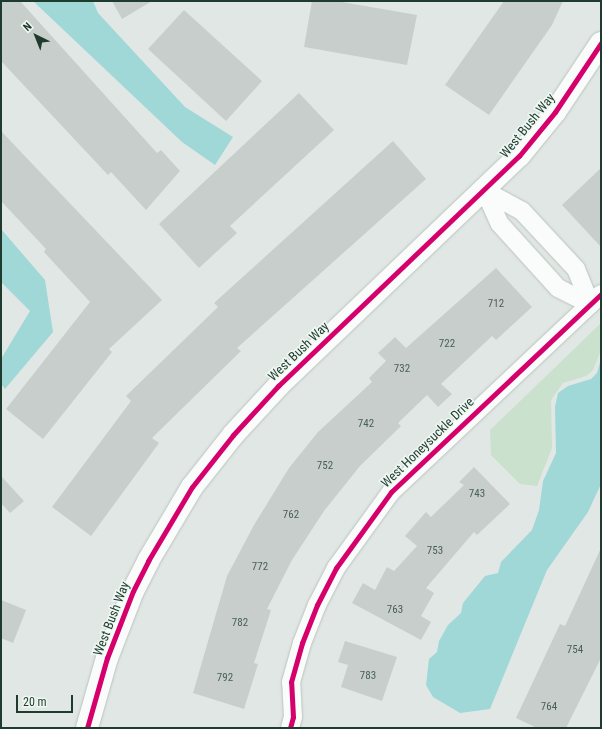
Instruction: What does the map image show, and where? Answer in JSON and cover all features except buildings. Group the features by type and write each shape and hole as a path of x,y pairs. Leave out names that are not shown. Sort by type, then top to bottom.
{"street":[{"name":"West Bush Way","path":"87,728 108,658 133,591 151,555 192,487 233,435 278,386 485,191 535,138 575,84 601,43"},
{"path":"485,191 522,210 576,269 595,299"},
{"path":"485,191 500,224 558,288 595,299"},
{"name":"West Honeysuckle Drive","path":"290,728 293,717 292,682 302,643 317,604 336,568 391,492 595,299"}],"green space":[{"path":"601,323 601,350 593,370 586,376 563,383 551,400 552,448 537,486 520,484 491,455 490,430"}],"water":[{"path":"33,1 93,1 98,13 185,107 233,137 215,165 182,142"},
{"path":"1,229 45,280 53,332 5,389 1,384 1,359 30,311 1,282"},
{"path":"601,359 601,484 588,512 547,570 490,709 460,713 433,697 426,685 429,659 437,652 439,641 448,625 461,613 463,603 485,576 498,573 501,562 532,530 539,510 543,481 556,453 555,407 558,393 568,386 591,379 597,373"}],"cycle path":[{"path":"87,728 107,658 133,591 148,561 192,487 233,435 278,386 519,156 555,112 601,43"},
{"path":"290,728 293,717 291,682 302,643 317,605 336,568 391,492 601,294"}]}
